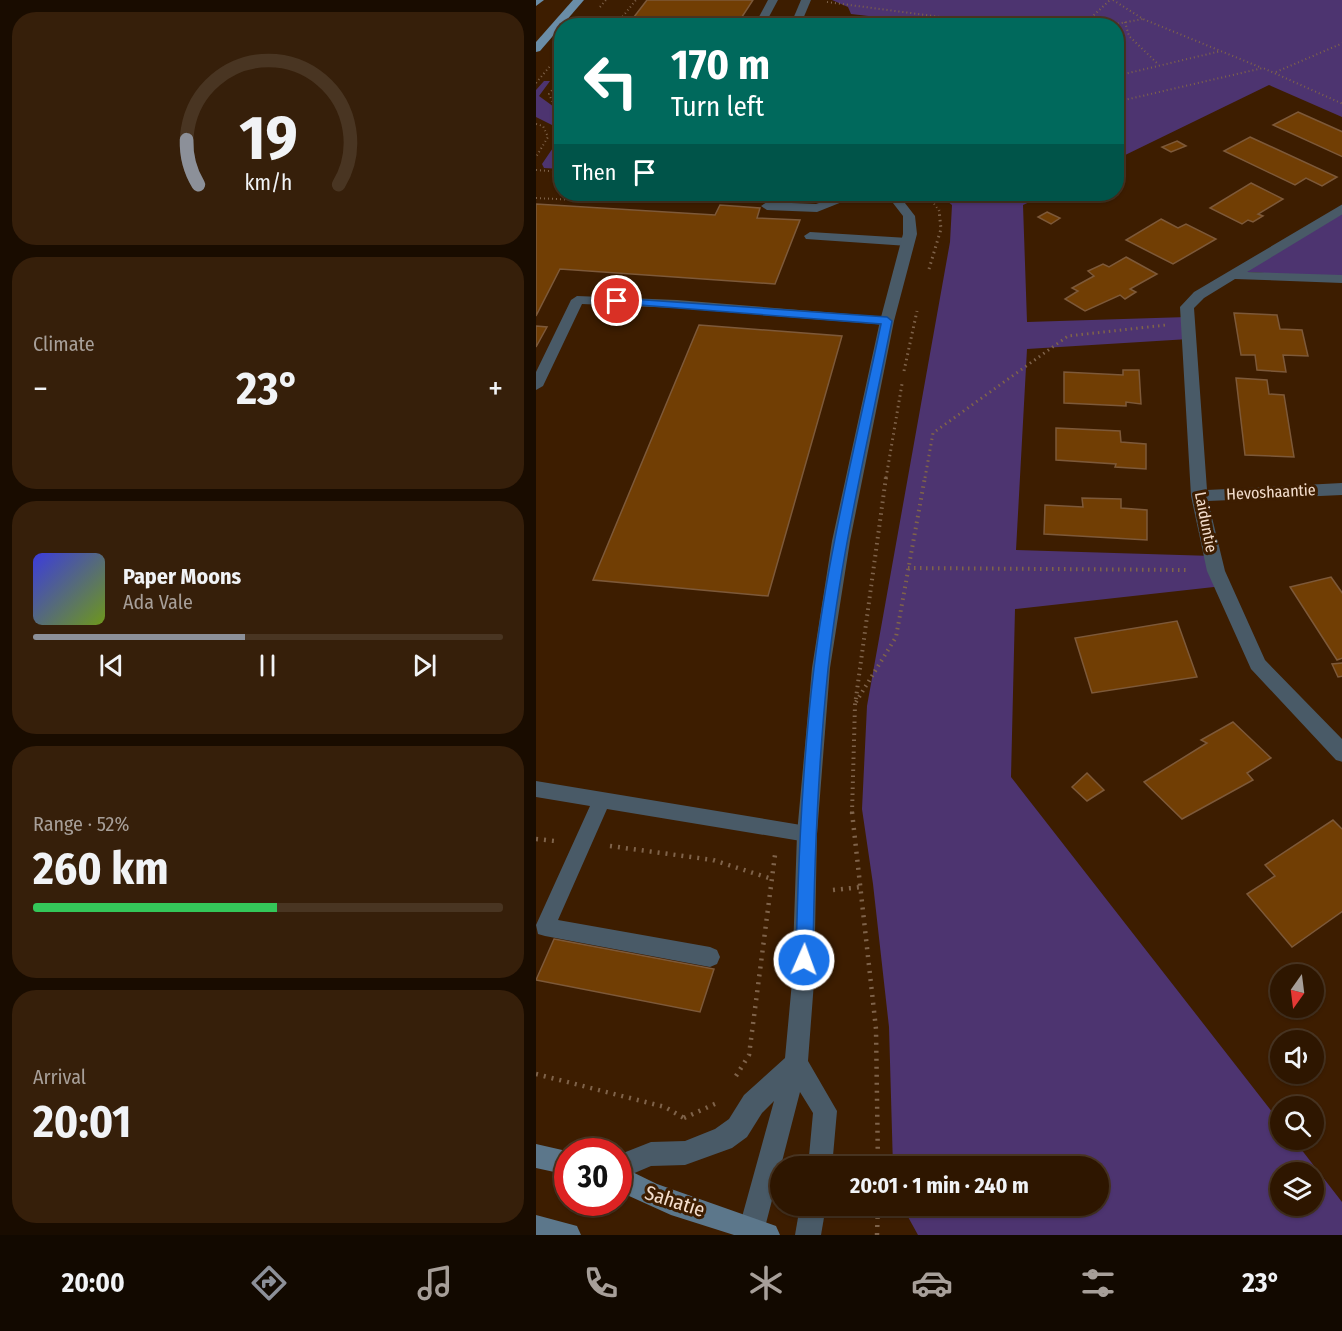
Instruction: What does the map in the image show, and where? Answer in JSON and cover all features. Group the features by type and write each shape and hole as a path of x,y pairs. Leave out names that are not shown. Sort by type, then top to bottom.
{"main road":[{"path":"563,18 579,0"},
{"path":"536,49 554,28"}],"street":[{"path":"798,18 806,0"},
{"path":"756,1232 796,1063 803,982 807,834 821,668 841,541 887,321 908,242 909,216 897,201"},
{"name":"Laiduntie","path":"1343,208 1236,275 1199,294 1187,307 1199,496 1216,571 1258,664 1343,754"},
{"path":"1236,275 1317,280 1343,279"},
{"name":"Hevoshaantie","path":"1199,496 1343,489"},
{"path":"632,1162 651,1154 685,1153 724,1139 738,1128 753,1104 796,1063"},
{"path":"796,1063 825,1111 821,1156"},
{"path":"536,1156 554,1160"},
{"name":"Sahatie","path":"632,1186 756,1232"},
{"path":"808,1235 812,1216"},
{"path":"536,1228 568,1235"}],"lane":[{"path":"763,18 773,0"},
{"path":"767,206 817,208 836,201"},
{"path":"810,236 908,242"},
{"path":"536,386 577,300 677,304 887,321"},
{"path":"536,789 807,834"},
{"path":"602,800 545,927 710,957"}],"path":[{"path":"622,18 636,0"},
{"path":"1092,18 1111,0 1143,19 1276,73 1343,104"},
{"path":"826,2 948,18"},
{"path":"1143,19 1125,22 1128,36 1158,64"},
{"path":"1276,73 1343,44"},
{"path":"1124,74 1221,51"},
{"path":"1124,100 1263,68"},
{"path":"554,88 549,94 554,103"},
{"path":"536,124 543,126 548,137 536,157"},
{"path":"536,170 554,171"},
{"path":"536,198 554,199"},
{"path":"926,279 943,219 940,205 935,201"},
{"path":"878,1156 876,1029 852,809 855,705 877,531 902,382 920,300"},
{"path":"855,705 896,636 933,433 1068,336 1187,323"},
{"path":"908,568 1216,571"},
{"path":"536,839 701,855 744,866 772,879"},
{"path":"536,1074 665,1107 724,1139"},
{"path":"877,1235 878,1216"}],"shaded area":[{"path":"832,0 1342,0 1342,117 1269,85 1124,156 1124,18 886,18 851,14 848,7"},
{"path":"544,81 550,81 539,96 554,107 554,126 536,117 536,90"},
{"path":"554,146 554,169 544,168 542,164"},
{"path":"947,201 1032,201 1023,205 1027,322 1187,317 1189,339 1027,349 1016,550 1213,556 1223,586 1015,609 1011,777 1270,1109 1270,1150 1302,1150 1311,1162 1270,1162 1270,1216 1324,1216 1324,1179 1342,1202 1342,1235 918,1235 908,1216 1109,1216 1109,1156 893,1156 889,1027 862,809 867,706 950,242 952,205"},
{"path":"1342,206 1342,275 1314,276 1233,271"}],"building":[{"path":"647,0 753,0 741,18 633,18"},
{"path":"1298,112 1343,132 1343,157 1273,125"},
{"path":"1250,137 1337,177 1322,186 1306,178 1295,185 1224,151"},
{"path":"1177,141 1186,146 1171,152 1162,147"},
{"path":"1251,183 1283,199 1258,214 1263,216 1253,222 1248,220 1242,224 1210,208"},
{"path":"536,204 715,215 720,205 760,208 757,218 800,220 775,284 560,269 536,316"},
{"path":"1047,212 1060,218 1051,224 1038,217"},
{"path":"1161,219 1178,228 1186,224 1216,239 1173,264 1126,240"},
{"path":"1126,257 1157,274 1130,289 1136,292 1125,299 1120,295 1085,311 1065,299 1078,291 1072,288 1094,276 1088,271 1103,264 1109,267"},
{"path":"1234,313 1277,315 1280,329 1302,330 1308,356 1283,355 1286,372 1257,370 1255,355 1241,355"},
{"path":"699,325 842,336 768,596 593,580"},
{"path":"536,326 547,327 536,347"},
{"path":"1123,370 1139,370 1141,404 1126,402 1126,406 1064,403 1064,372 1123,375"},
{"path":"1236,378 1267,380 1269,394 1284,395 1294,457 1245,455"},
{"path":"1056,428 1120,431 1121,442 1146,444 1146,469 1115,467 1116,464 1056,460"},
{"path":"1082,498 1121,499 1121,508 1147,510 1147,540 1044,534 1045,505 1083,507"},
{"path":"1331,577 1343,594 1343,658 1337,660 1290,587"},
{"path":"1177,621 1197,677 1092,693 1075,638"},
{"path":"1343,663 1343,676 1338,677 1332,664"},
{"path":"1233,722 1271,758 1247,773 1253,780 1182,819 1144,782 1207,743 1201,740"},
{"path":"1087,773 1104,790 1087,801 1072,787"},
{"path":"1333,820 1343,830 1343,911 1292,947 1247,894 1275,876 1265,865"},
{"path":"554,939 714,969 700,1012 536,980"}],"route":[{"path":"617,301 887,321 841,541 821,668 807,834 804,960"}]}
